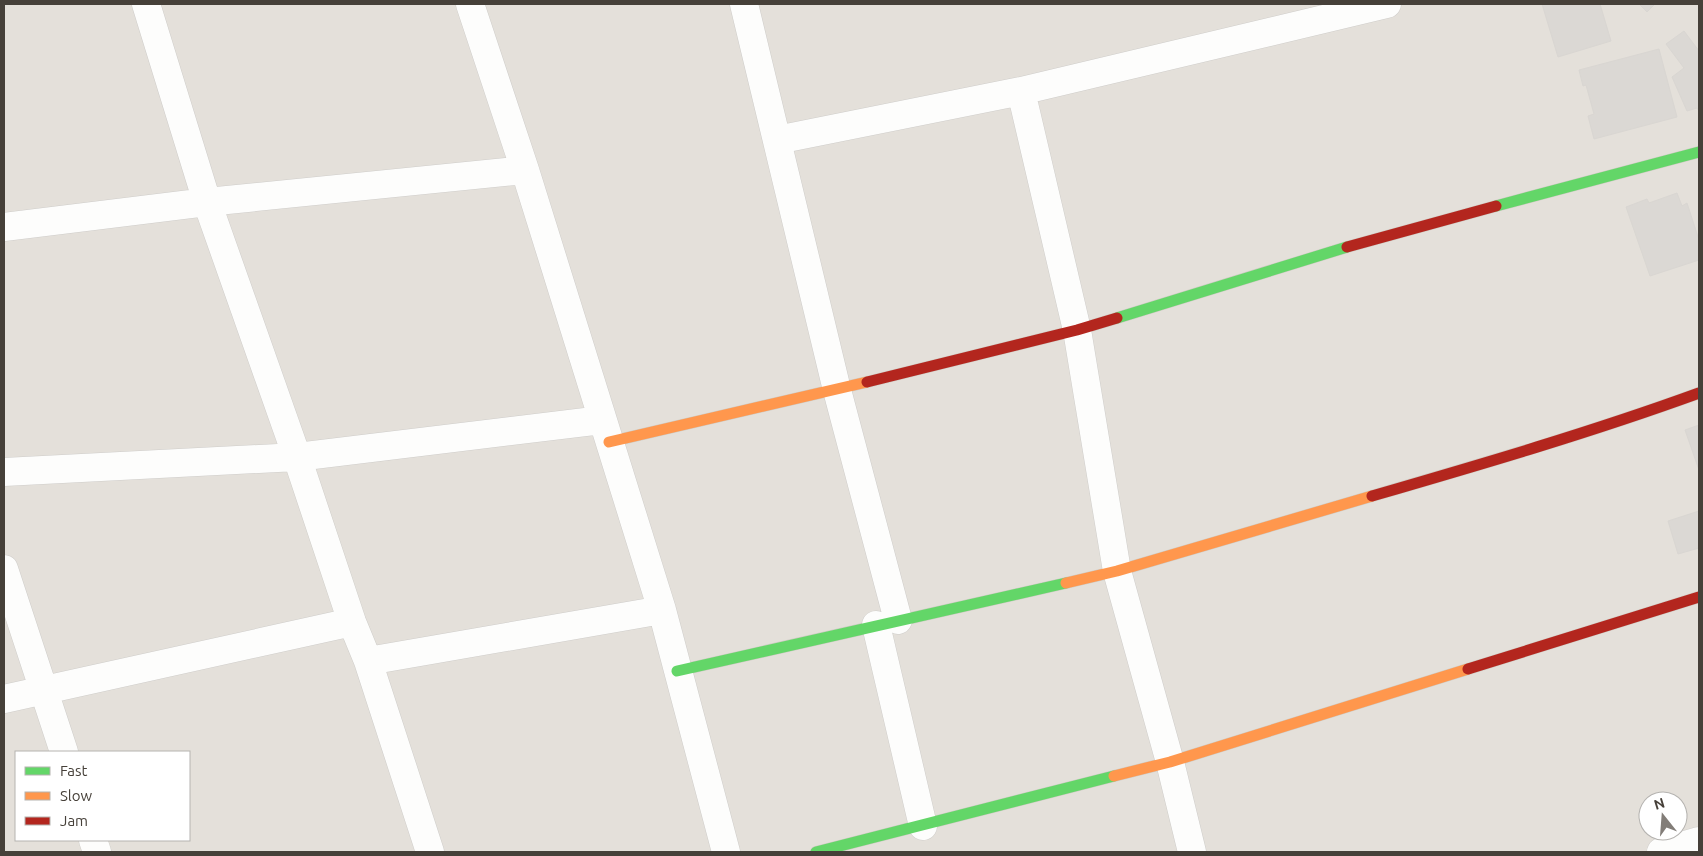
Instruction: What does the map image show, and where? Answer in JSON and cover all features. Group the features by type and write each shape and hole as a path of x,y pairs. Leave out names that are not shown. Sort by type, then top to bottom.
{"street":[{"path":"146,4 206,202 297,457 352,622 368,661 430,852"},
{"path":"470,4 525,170 662,610 726,852"},
{"path":"744,4 837,390 887,623 923,826"},
{"path":"777,140 1021,91 1387,4"},
{"path":"1021,91 1077,330 1116,570 1170,762 1192,852"},
{"path":"4,472 297,457 605,431 837,390 1077,330 1378,236 1699,152"},
{"path":"4,227 206,202 525,170"},
{"path":"677,671 1116,570 1468,468 1661,407 1699,393"},
{"path":"4,569 64,751"},
{"path":"816,852 1170,762 1699,597"},
{"path":"368,661 662,610"},
{"path":"4,699 352,622"},
{"path":"1661,852 1699,841"}],"shaded area":[{"path":"4,4 1699,4 1699,852 4,852"}],"building":[{"path":"1542,4 1600,4 1611,41 1558,57"},
{"path":"1639,4 1655,4 1647,12"},
{"path":"1684,31 1699,51 1699,111 1697,108 1687,111 1672,77 1684,68 1666,44"},
{"path":"1659,49 1677,117 1594,139 1588,116 1594,114 1586,85 1583,86 1579,70"},
{"path":"1677,193 1682,206 1687,203 1699,240 1699,260 1650,276 1626,207 1647,199 1649,203"},
{"path":"1699,425 1699,470 1685,430"},
{"path":"1699,511 1699,548 1678,554 1668,521"}],"traffic: fast":[{"path":"1496,206 1699,152"},
{"path":"1117,318 1347,247"},
{"path":"677,671 1066,583"},
{"path":"816,852 1114,776"}],"traffic: slow":[{"path":"609,442 867,382"},
{"path":"1066,583 1117,571 1372,496"},
{"path":"1114,776 1170,762 1468,669"}],"traffic: jam":[{"path":"1347,247 1496,206"},
{"path":"867,382 1077,330 1117,318"},
{"path":"1372,496 1496,460 1699,393"},
{"path":"1468,669 1699,597"}]}
